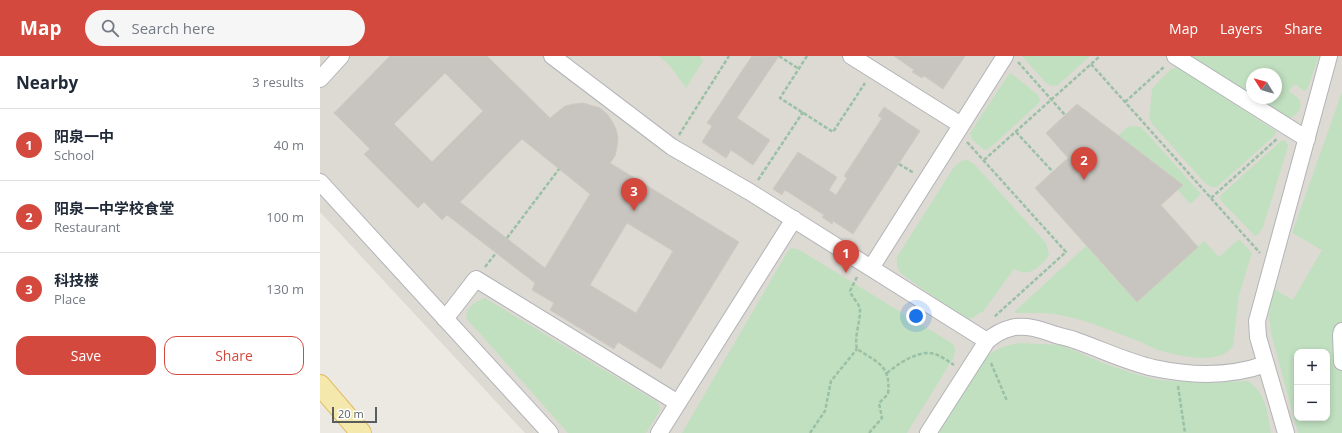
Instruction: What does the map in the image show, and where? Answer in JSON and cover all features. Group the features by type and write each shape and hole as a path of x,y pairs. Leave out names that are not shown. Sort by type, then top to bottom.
{"main road":[{"path":"320,385 361,433"}],"street":[{"path":"320,79 341,56"},
{"path":"552,56 672,147 794,219 982,340"},
{"path":"851,56 959,128"},
{"path":"1175,56 1307,139"},
{"path":"1286,433 1258,337 1257,321 1329,56"},
{"path":"868,266 959,128 1011,59"},
{"path":"320,182 550,433"},
{"path":"659,433 794,219"},
{"path":"445,319 476,279 678,403"},
{"path":"928,433 967,373 982,340 1011,328 1028,328 1076,340 1129,361 1153,368 1176,372 1209,375 1224,374 1249,370 1266,364"},
{"path":"1342,331 1342,362"}],"path":[{"path":"672,147 729,56"},
{"path":"779,56 799,69"},
{"path":"807,56 780,98 833,132 873,70"},
{"path":"984,160 1100,56"},
{"path":"1125,102 1175,56"},
{"path":"1011,59 1065,115"},
{"path":"1091,64 1272,265"},
{"path":"750,192 803,112"},
{"path":"959,128 984,160 1066,252 982,340 1007,401"},
{"path":"1211,198 1290,128"},
{"path":"1016,132 1053,172"},
{"path":"507,238 559,169"},
{"path":"868,266 850,291 860,309 856,343 857,349 878,363 887,373 888,379 888,394 879,403 882,418 869,433"},
{"path":"810,433 826,412 831,381 857,349"},
{"path":"887,373 904,360 923,354 932,353 938,355 967,373"},
{"path":"1176,372 1185,433"}],"shaded area":[{"path":"320,56 1342,56 1342,224 1287,321 1294,389 1294,421 1302,421 1320,433 525,433 320,212"}],"green space":[{"path":"659,56 700,56 703,61 686,88 669,65"},
{"path":"1022,56 1090,56 1058,85 1052,86 1046,83"},
{"path":"1183,56 1319,56 1307,90 1304,91 1295,84 1289,91 1299,99 1301,105 1298,112 1294,116 1285,118 1260,104 1282,104 1282,68 1246,68 1246,95"},
{"path":"1178,67 1276,131 1275,135 1217,187 1211,187 1204,182 1153,125 1149,118 1152,90 1171,69"},
{"path":"1011,73 1038,95 1040,101 991,147 986,150 983,149 972,139 970,133"},
{"path":"1342,92 1342,433 1298,433 1295,421 1330,421 1330,349 1294,349 1294,418 1271,333 1269,317 1272,288 1293,300 1322,250 1292,233"},
{"path":"1132,126 1141,127 1201,194 1190,204 1178,190 1118,136 1126,128"},
{"path":"1284,140 1288,147 1263,227 1259,234 1255,236 1221,201 1220,197 1281,141"},
{"path":"966,160 974,164 1046,243 1049,255 1038,268 1029,272 1020,272 1014,269 982,313 981,312 971,319 963,317 903,275 897,267 897,257 954,167 961,161"},
{"path":"1239,239 1252,253 1239,295 1233,346 1227,352 1219,356 1199,358 1179,355 1161,351 1094,324 1063,315 1014,312 1086,246 1137,302 1204,241 1219,257"},
{"path":"791,248 798,249 953,344 955,349 954,357 907,433 682,433"},
{"path":"485,298 657,402 660,407 659,412 646,433 568,433 467,319 466,315 471,306"},
{"path":"1021,343 1061,345 1108,365 1158,380 1203,383 1248,381 1263,398 1271,433 938,433 985,358 1002,348"}],"building":[{"path":"390,56 487,56 550,118 565,106 574,104 583,103 600,108 612,121 618,138 615,156 610,163 739,242 661,369 618,342 614,349 550,310 554,303 532,290 535,283 447,215 442,220 424,202 418,208 364,154 370,149 334,113","holes":["445,73 483,111 432,162 394,124","522,139 590,194 545,268 460,202","627,223 673,251 636,313 590,285"]},
{"path":"752,56 779,56 737,118 770,140 753,165 731,150 726,158 702,142 712,126 707,123"},
{"path":"894,56 965,56 943,89 924,76 922,78 912,72 914,70"},
{"path":"1077,104 1183,185 1161,205 1198,247 1137,302 1035,188 1068,158 1046,133"},
{"path":"884,107 920,131 853,234 833,221 832,224 822,217 824,215 785,190 782,195 773,189 798,152 837,177 829,190 836,195 847,178 844,176 882,118 878,116"}],"place":[{"name":"阳泉一中学校食堂","path":"1084,180"},
{"name":"科技楼","path":"634,211"},
{"name":"阳泉一中","path":"846,273"}]}
